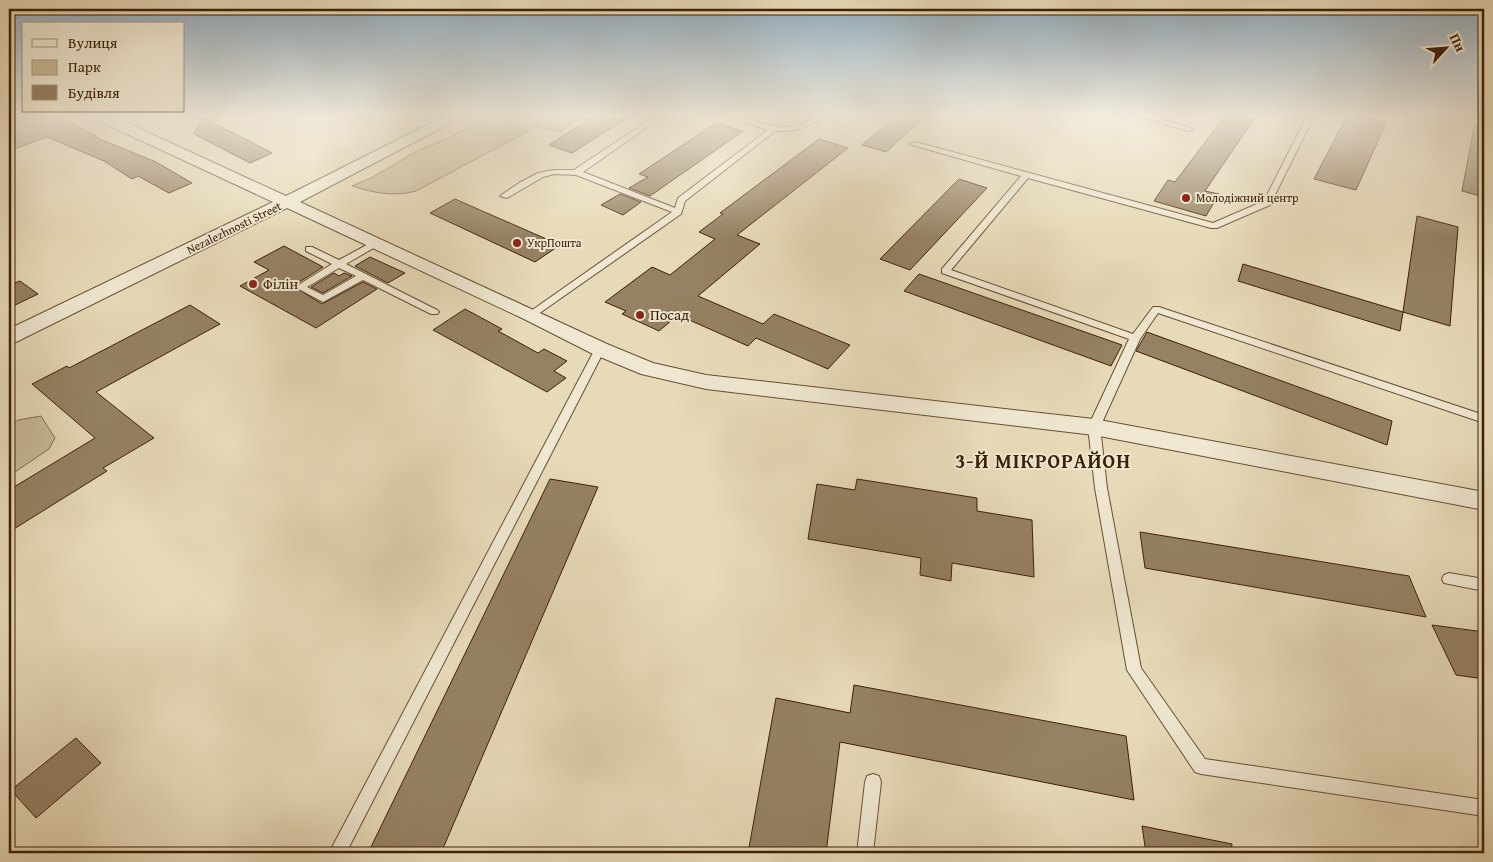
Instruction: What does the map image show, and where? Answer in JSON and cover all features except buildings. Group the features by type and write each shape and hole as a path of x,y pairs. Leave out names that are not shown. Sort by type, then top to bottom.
{"street":[{"path":"186,156 531,315 600,349 648,369 706,382 1094,428 1484,501"},
{"name":"Nezalezhnosti Street","path":"9,337 377,156"}],"lane":[{"path":"504,196 540,175 554,172 568,175 577,172 600,156"},
{"path":"531,315 678,212 681,200 738,156"},
{"path":"958,156 1214,226 1267,203 1291,156"},
{"path":"577,172 678,212"},
{"path":"1026,175 945,271 1135,338"},
{"path":"362,276 323,299 300,287 374,244"},
{"path":"308,249 434,312"},
{"path":"1484,419 1156,309 1135,338 1094,428 1102,488 1134,670 1201,766 1484,808"},
{"path":"337,853 600,349"},
{"path":"1449,579 1484,585"},
{"path":"865,853 873,782"}],"green space":[{"path":"408,156 481,156 416,191 408,193 368,191 352,186 371,178"},
{"path":"41,416 55,438 49,449 9,476 9,427 18,420"}],"place":[{"name":"Молодіжний центр","path":"1186,198"},
{"name":"УкрПошта","path":"517,243"},
{"name":"Філін","path":"253,284"},
{"name":"Посад","path":"640,315"}],"district":[{"name":"3-Й МІКРОРАЙОН","path":"1043,461"}]}
